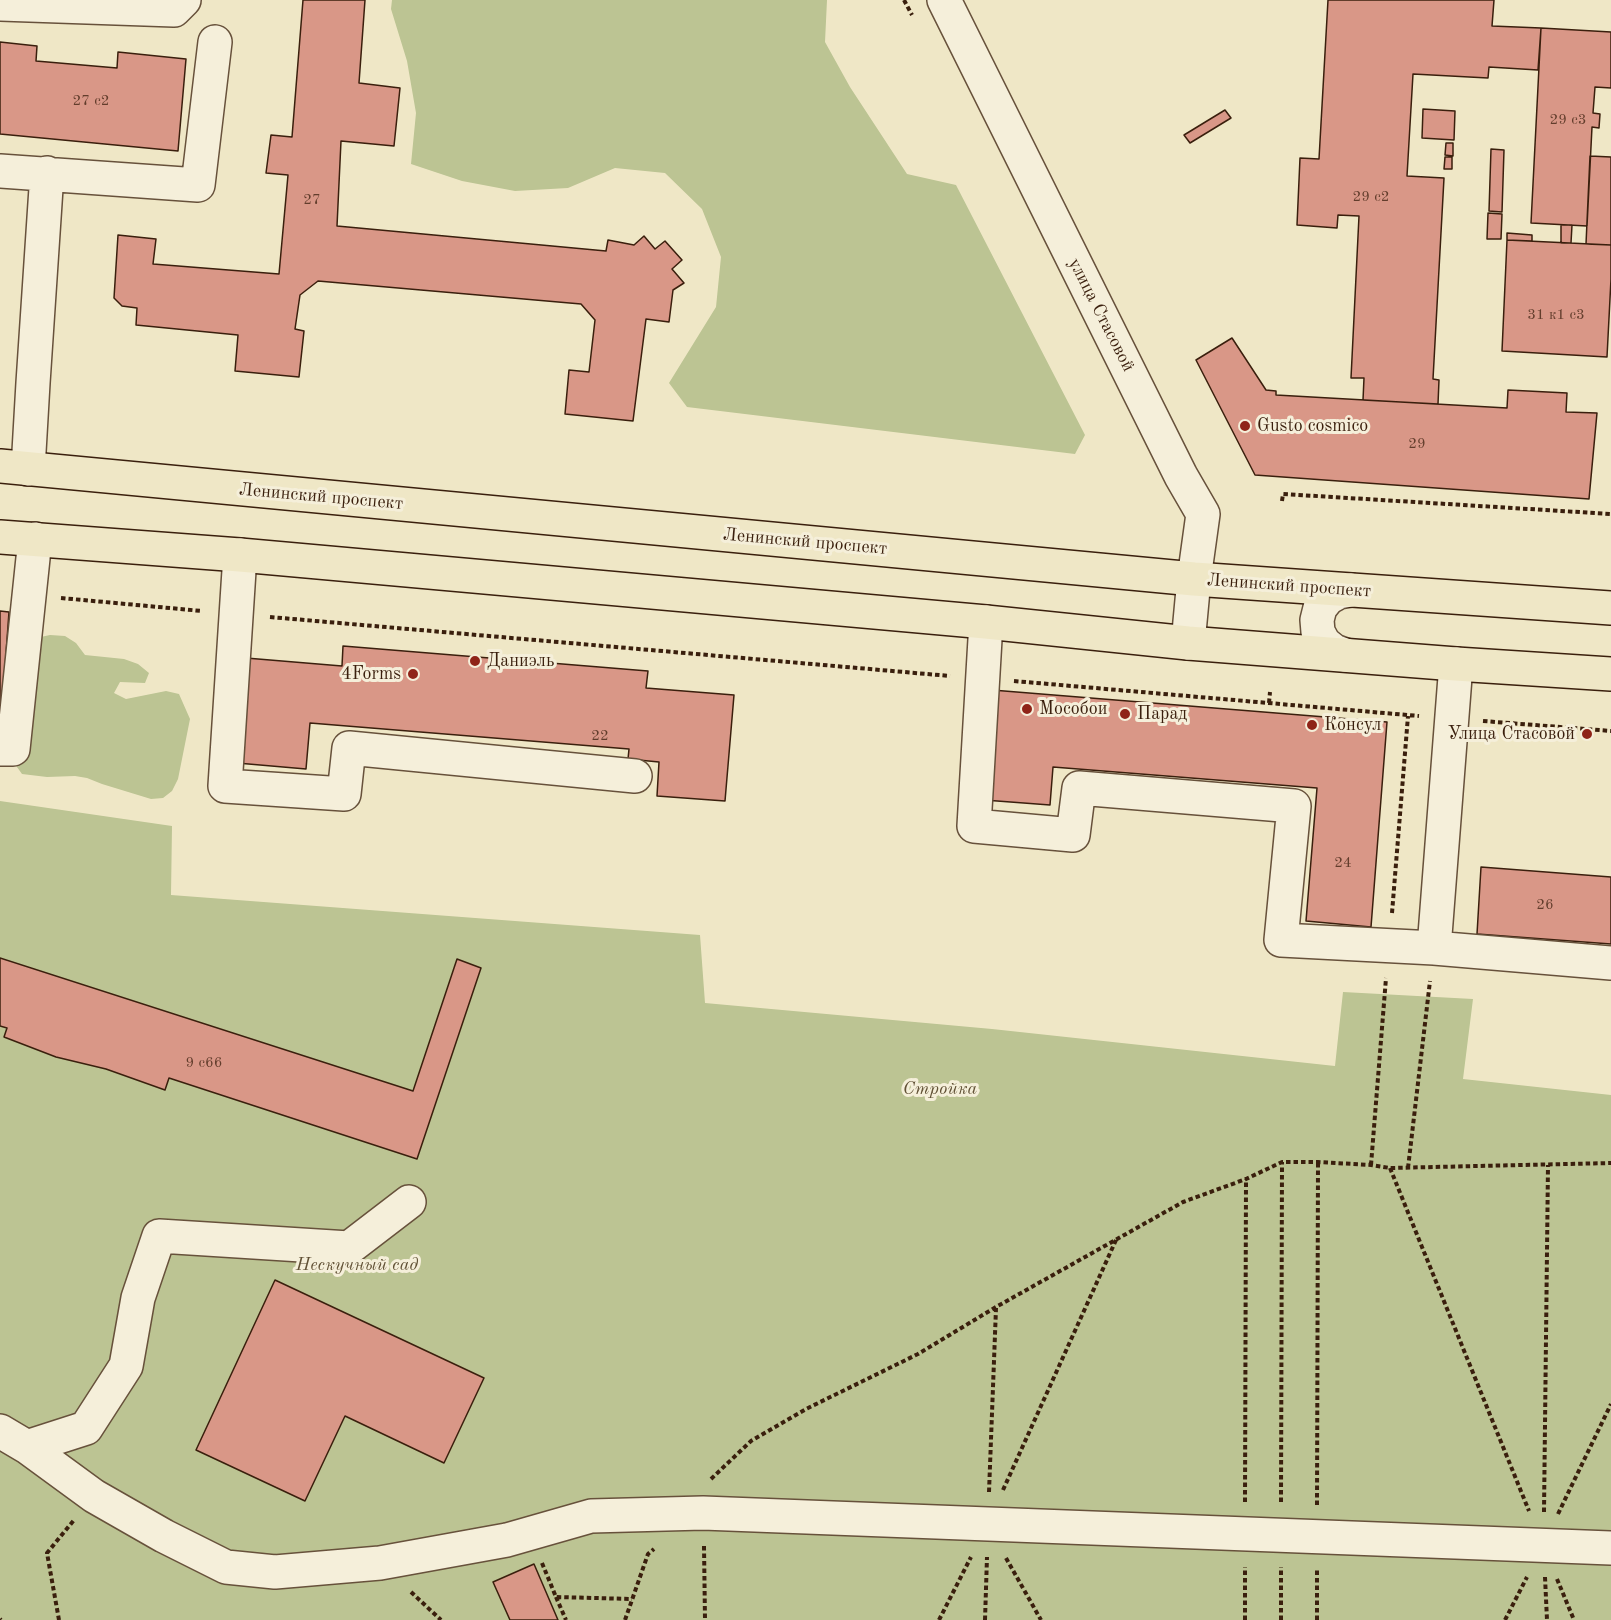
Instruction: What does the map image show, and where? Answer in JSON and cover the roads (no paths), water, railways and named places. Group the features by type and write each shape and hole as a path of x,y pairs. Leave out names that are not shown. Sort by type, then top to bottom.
{"main road":[{"name":"Ленинский проспект","path":"14,468 1194,579 1611,608"},
{"path":"0,537 240,555 986,622 1188,643 1611,674"}],"street":[{"path":"0,4 174,10 184,0"},
{"name":"улица Стасовой","path":"944,0 1181,476 1203,514 1188,643"},
{"path":"0,171 198,185 215,42"},
{"path":"14,468 33,383 47,173"},
{"path":"0,749 13,749 35,539"},
{"path":"240,555 225,786 344,794 350,747 635,777"},
{"path":"1346,655 1334,651 1324,643 1318,632 1317,620 1320,608 1328,598 1339,592 1351,590"},
{"path":"986,622 974,826 1072,835 1079,788 1294,806 1281,940 1434,948 1611,963"},
{"path":"1434,948 1456,664"},
{"path":"14,1439 86,1428 126,1366 138,1298 159,1236 348,1248 409,1202"},
{"path":"14,1439 94,1496 164,1536 226,1567 275,1572 380,1563 507,1540 591,1516 703,1513 1611,1548"}],"place":[{"name":"Gusto cosmico","path":"1245,426"},
{"name":"Даниэль","path":"475,661"},
{"name":"4Forms","path":"413,674"},
{"name":"Мособои","path":"1027,709"},
{"name":"Парад","path":"1125,714"},
{"name":"Консул","path":"1312,725"},
{"name":"Улица Стасовой","path":"1587,734"}],"park label":[{"name":"Стройка","path":"940,1089"},
{"name":"Нескучный сад","path":"357,1265"}]}
